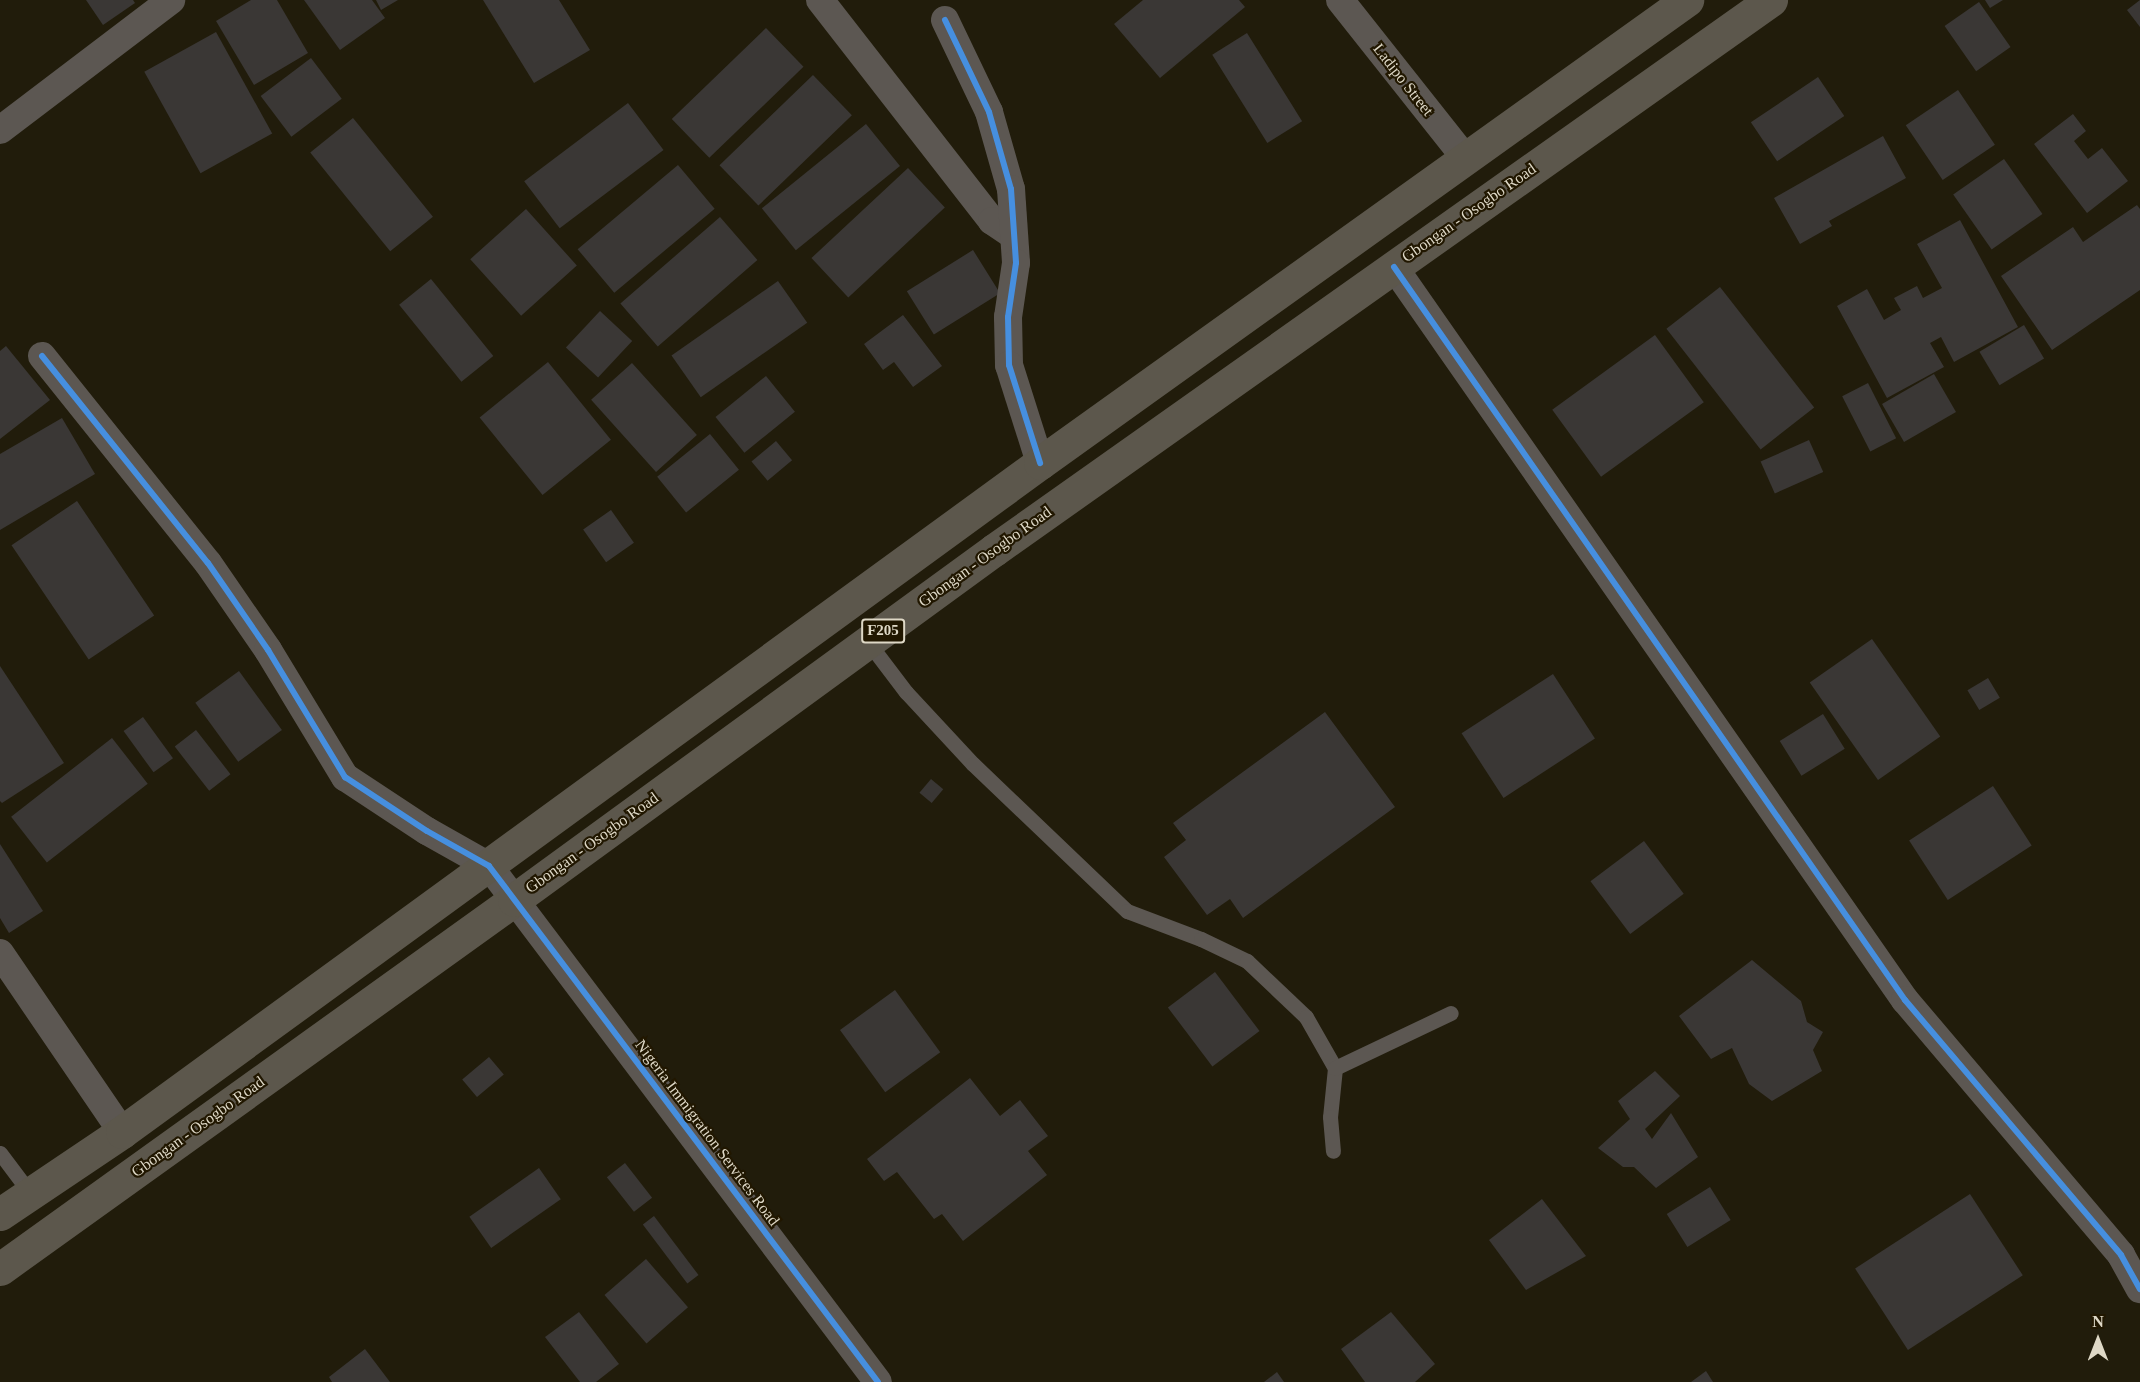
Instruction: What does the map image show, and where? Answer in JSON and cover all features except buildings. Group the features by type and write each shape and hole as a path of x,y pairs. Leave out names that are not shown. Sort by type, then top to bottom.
{"main road":[{"name":"F205","path":"0,1214 122,1132 489,867 1040,463 1687,0"},
{"name":"Gbongan - Osogbo Road","path":"0,1269 514,900 868,642 1771,0"}],"street":[{"path":"0,130 171,0"},
{"path":"820,0 992,221 1013,235"},
{"name":"Ladipo Street","path":"1340,0 1466,159"},
{"path":"945,20 989,112 1011,189 1016,263 1008,317 1009,364 1040,463"},
{"path":"1394,267 1905,1000 2121,1255 2140,1288"},
{"path":"42,356 208,563 268,650 345,777 427,831 489,867"},
{"name":"Nigeria Immigration Services Road","path":"489,867 878,1382"},
{"path":"0,953 122,1132"}],"lane":[{"path":"868,642 906,692 966,756 1127,911 1201,939 1247,961 1306,1017 1335,1068 1330,1117 1333,1150"},
{"path":"1335,1068 1451,1012"},
{"path":"0,1153 30,1193"}],"cycle path":[{"path":"945,20 989,112 1011,189 1016,263 1008,317 1009,365 1040,463"},
{"path":"1394,267 1905,1000 2121,1255 2140,1289"},
{"path":"42,356 208,563 268,650 345,777 427,831 489,866 878,1382"}]}
